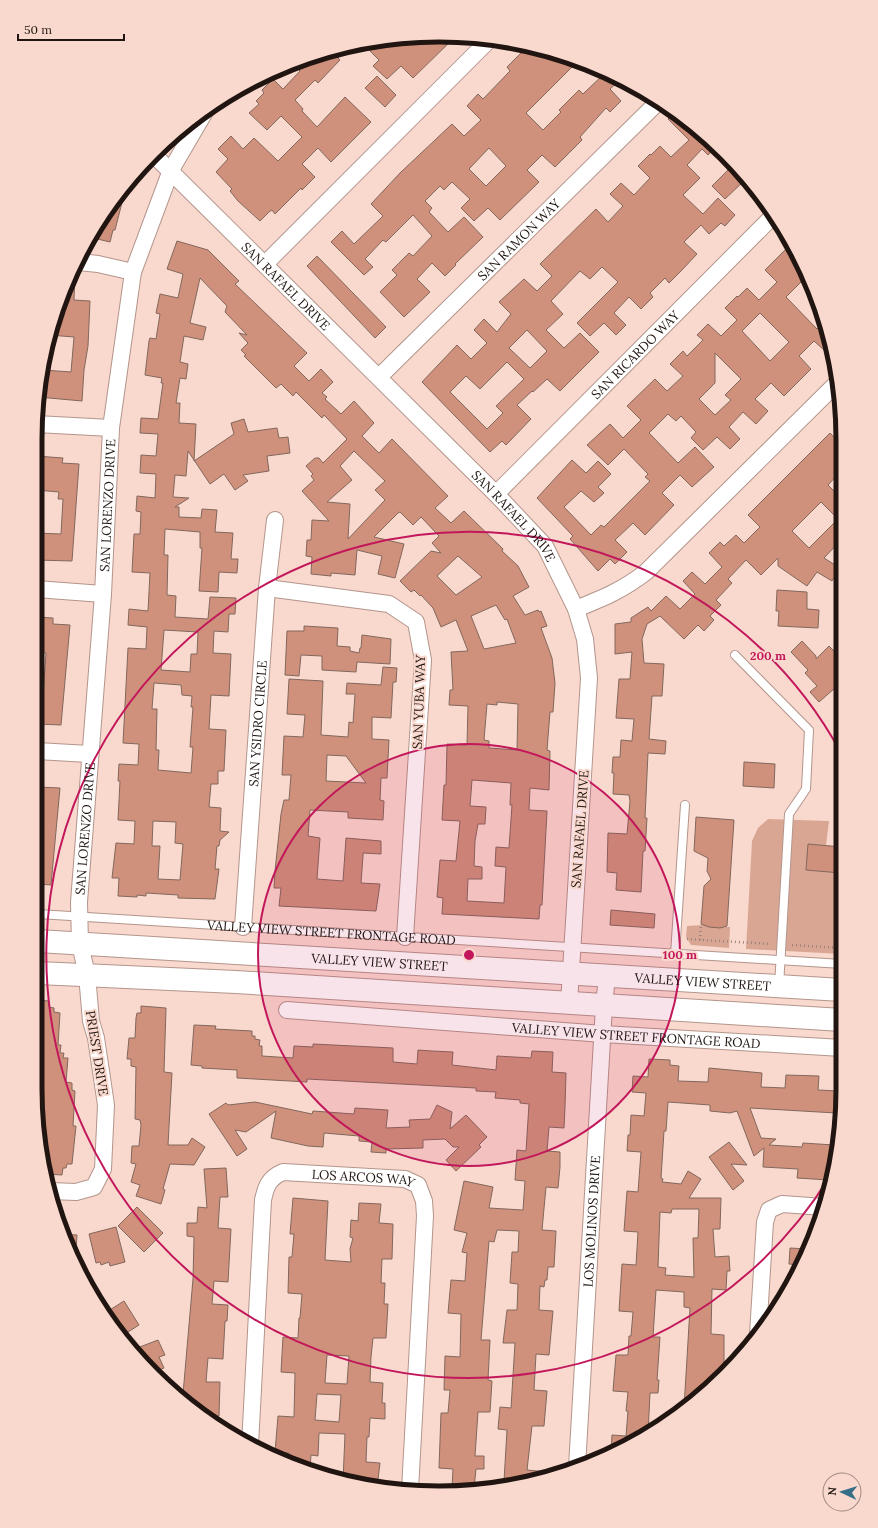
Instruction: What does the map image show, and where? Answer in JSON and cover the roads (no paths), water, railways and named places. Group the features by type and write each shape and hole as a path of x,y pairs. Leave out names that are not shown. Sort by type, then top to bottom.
{"main road":[{"name":"VALLEY VIEW STREET","path":"42,941 168,948 571,975 836,990"},
{"path":"42,973 236,982 836,1020"}],"street":[{"path":"265,264 484,44"},
{"name":"SAN RAMON WAY","path":"379,378 654,105"},
{"name":"SAN LORENZO DRIVE","path":"79,916 89,754 103,594 111,428 133,272 171,170 198,123"},
{"name":"SAN RAFAEL DRIVE","path":"158,158 496,494 545,546 576,609 585,639 589,678 569,1003"},
{"name":"SAN RICARDO WAY","path":"496,494 770,219"},
{"path":"83,262 98,264 133,272"},
{"path":"576,609 615,593 629,585 646,572 833,387"},
{"path":"43,424 111,428"},
{"name":"SAN YSIDRO CIRCLE","path":"243,927 267,588 275,520"},
{"name":"SAN YUBA WAY","path":"267,588 389,604 416,622 423,660 405,937"},
{"path":"42,589 103,594"},
{"path":"42,751 89,754"},
{"name":"PRIEST DRIVE","path":"56,1191 76,1192 94,1187 103,1169 106,1105 96,1038 91,1020 87,976 80,944 79,916"},
{"name":"LOS MOLINOS DRIVE","path":"577,1461 607,976"},
{"name":"VALLEY VIEW STREET FRONTAGE ROAD","path":"287,1010 603,1034 836,1048"},
{"name":"LOS ARCOS WAY","path":"250,1438 263,1200 266,1187 273,1177 283,1172 405,1179 418,1185 424,1201 425,1216 410,1485"},
{"path":"759,1325 765,1222 769,1210 782,1204 818,1207"}],"lane":[{"path":"735,655 809,730 806,789 788,814 779,986"},
{"path":"675,954 685,805"},
{"name":"VALLEY VIEW STREET FRONTAGE ROAD","path":"42,914 836,964"}]}
